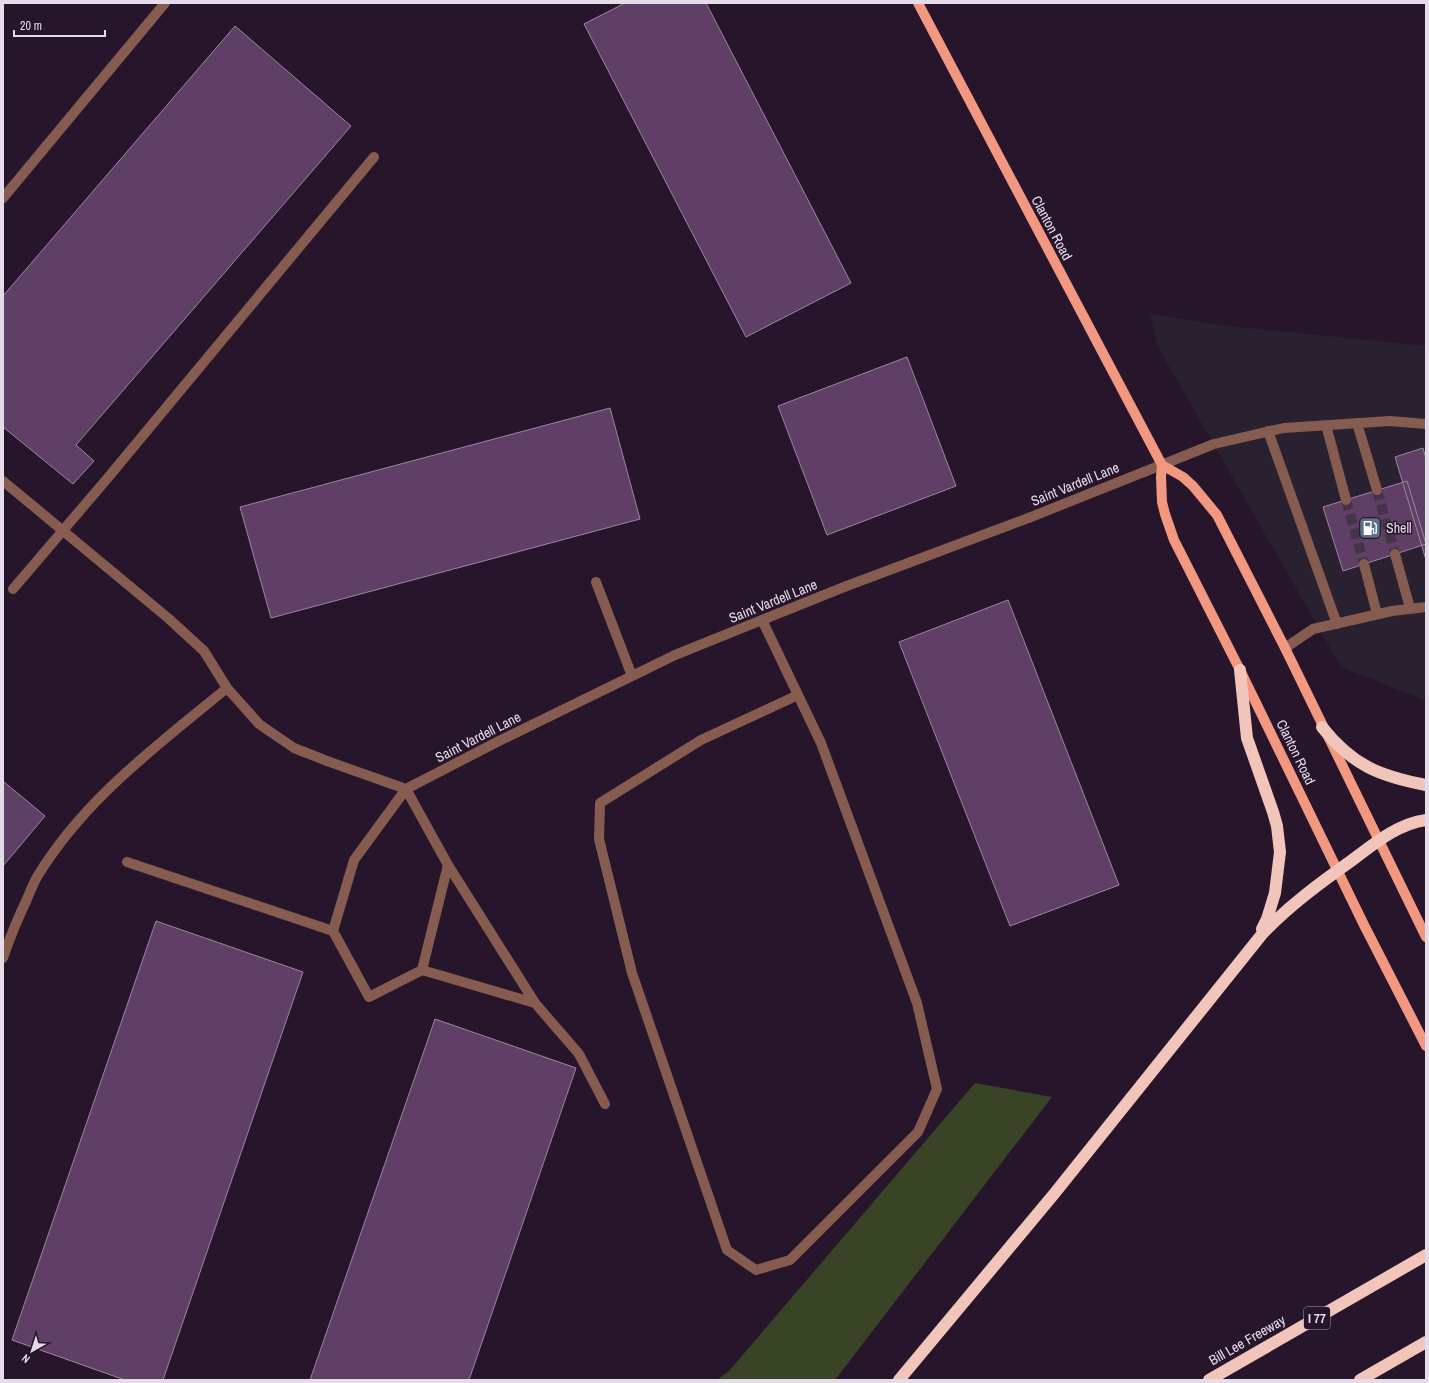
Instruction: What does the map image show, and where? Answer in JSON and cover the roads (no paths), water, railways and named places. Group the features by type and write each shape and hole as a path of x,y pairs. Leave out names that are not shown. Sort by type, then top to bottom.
{"highway":[{"path":"1240,670 1247,738 1273,812 1277,826 1280,852 1272,906 1267,919 1253,944"},
{"path":"1322,727 1339,748 1357,761 1392,777 1426,785"},
{"path":"899,1380 1054,1194 1253,944 1281,914 1379,841 1402,827 1426,820"},
{"name":"Bill Lee Freeway","path":"1208,1380 1426,1255"},
{"path":"1360,1380 1426,1342"}],"main road":[{"name":"Clanton Road","path":"918,3 1162,465 1160,477 1162,502 1174,540 1240,670 1337,871 1426,1046"},
{"path":"1162,465 1178,474 1193,486 1217,516 1285,648 1322,727 1426,937"}],"street":[{"path":"3,198 166,3"},
{"path":"13,588 111,474 374,157"},
{"name":"Saint Vardell Lane","path":"406,789 497,742 675,655 1214,444 1284,428 1390,421 1426,424"},
{"path":"1357,423 1377,490"},
{"path":"1326,425 1346,500"},
{"path":"1268,432 1337,624"},
{"path":"3,481 168,618 204,651 227,688 259,724 294,748 406,789 448,865 535,1004 579,1054 605,1104"},
{"path":"1395,554 1410,608"},
{"path":"1364,564 1377,614"},
{"path":"596,582 632,676"},
{"path":"1285,648 1314,629 1377,614 1426,606"},
{"path":"762,620 798,695 821,743 918,1003 938,1089 918,1132 790,1260 756,1270 727,1250 632,973 598,839 600,803 701,740 798,695"},
{"path":"3,958 12,932 37,878 64,838 104,792 127,770 227,688"},
{"path":"333,931 354,860 406,789"},
{"path":"127,862 333,931 369,997 422,970 535,1004"},
{"path":"422,970 448,865"}],"tunnel":[{"path":"1377,490 1395,554"},
{"path":"1346,500 1364,564"}],"place":[{"name":"Shell","path":"1370,528"}]}
